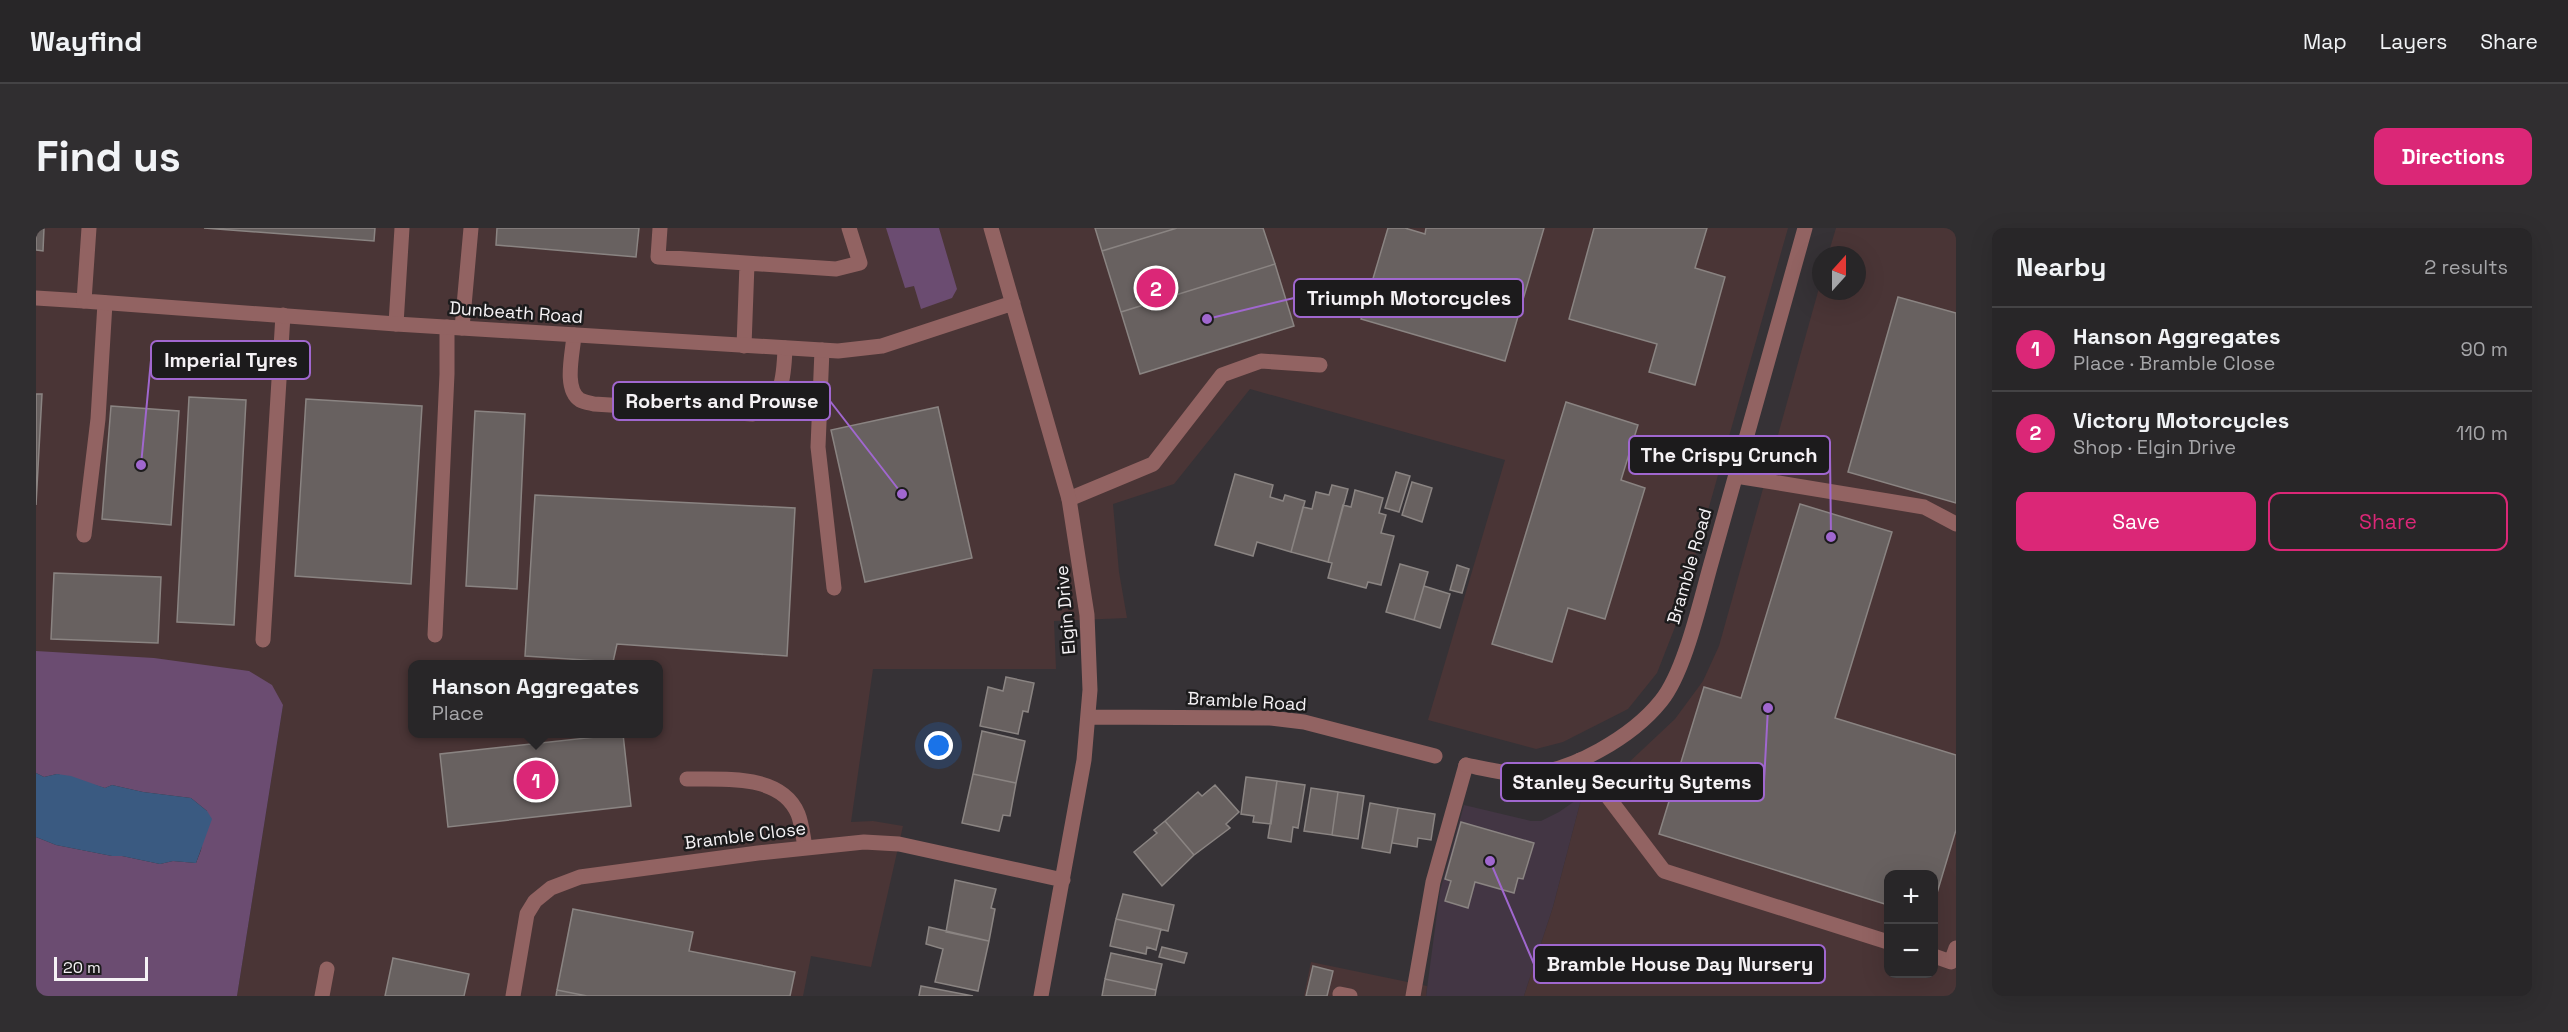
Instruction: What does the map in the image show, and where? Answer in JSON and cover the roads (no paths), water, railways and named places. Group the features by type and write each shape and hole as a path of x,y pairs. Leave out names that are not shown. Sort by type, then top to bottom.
{"street":[{"path":"84,301 89,228"},
{"path":"396,324 402,228"},
{"path":"462,328 471,228"},
{"path":"660,228 658,257 836,269 860,263 849,228"},
{"name":"Elgin Drive","path":"991,228 1069,499 1088,615 1089,717 1077,810 1041,996"},
{"name":"Bramble Road","path":"1413,996 1433,882 1467,765 1506,773 1527,774 1580,760 1643,721 1663,699 1678,670 1736,476 1805,228"},
{"path":"744,346 747,264"},
{"name":"Dunbeath Road","path":"36,298 396,324 838,351 882,346 1012,303"},
{"path":"84,535 98,419 105,303"},
{"path":"263,640 283,315"},
{"path":"435,635 447,374 447,327"},
{"path":"574,335 571,381 572,391 580,400 594,404 753,414 766,410 778,394 784,373 785,348"},
{"path":"822,350 818,447 834,588"},
{"path":"1069,499 1153,464 1222,375 1261,361 1320,365"},
{"path":"1736,476 1924,507 1956,524"},
{"name":"Bramble Road","path":"1089,717 1270,718 1304,722 1435,756"},
{"path":"1580,760 1664,871 1884,941"},
{"path":"687,779 744,781 773,789 784,796 799,816 805,847"},
{"name":"Bramble Close","path":"513,996 527,914 535,901 551,888 580,877 805,847 864,842 899,844 1063,880"},
{"path":"1938,956 1954,957"},
{"path":"321,996 327,969"}],"water":[{"path":"36,773 44,777 57,774 71,776 105,788 112,785 143,792 191,798 207,811 212,819 196,863 173,861 160,864 56,845 36,837"}],"place":[{"name":"Victory Motorcycles","path":"1156,288"},
{"name":"Triumph Motorcycles","path":"1207,319"},
{"name":"Imperial Tyres","path":"141,465"},
{"name":"Roberts and Prowse","path":"902,494"},
{"name":"The Crispy Crunch","path":"1831,537"},
{"name":"Stanley Security Sytems","path":"1768,708"},
{"name":"Hanson Aggregates","path":"536,780"},
{"name":"Bramble House Day Nursery","path":"1490,861"}]}
